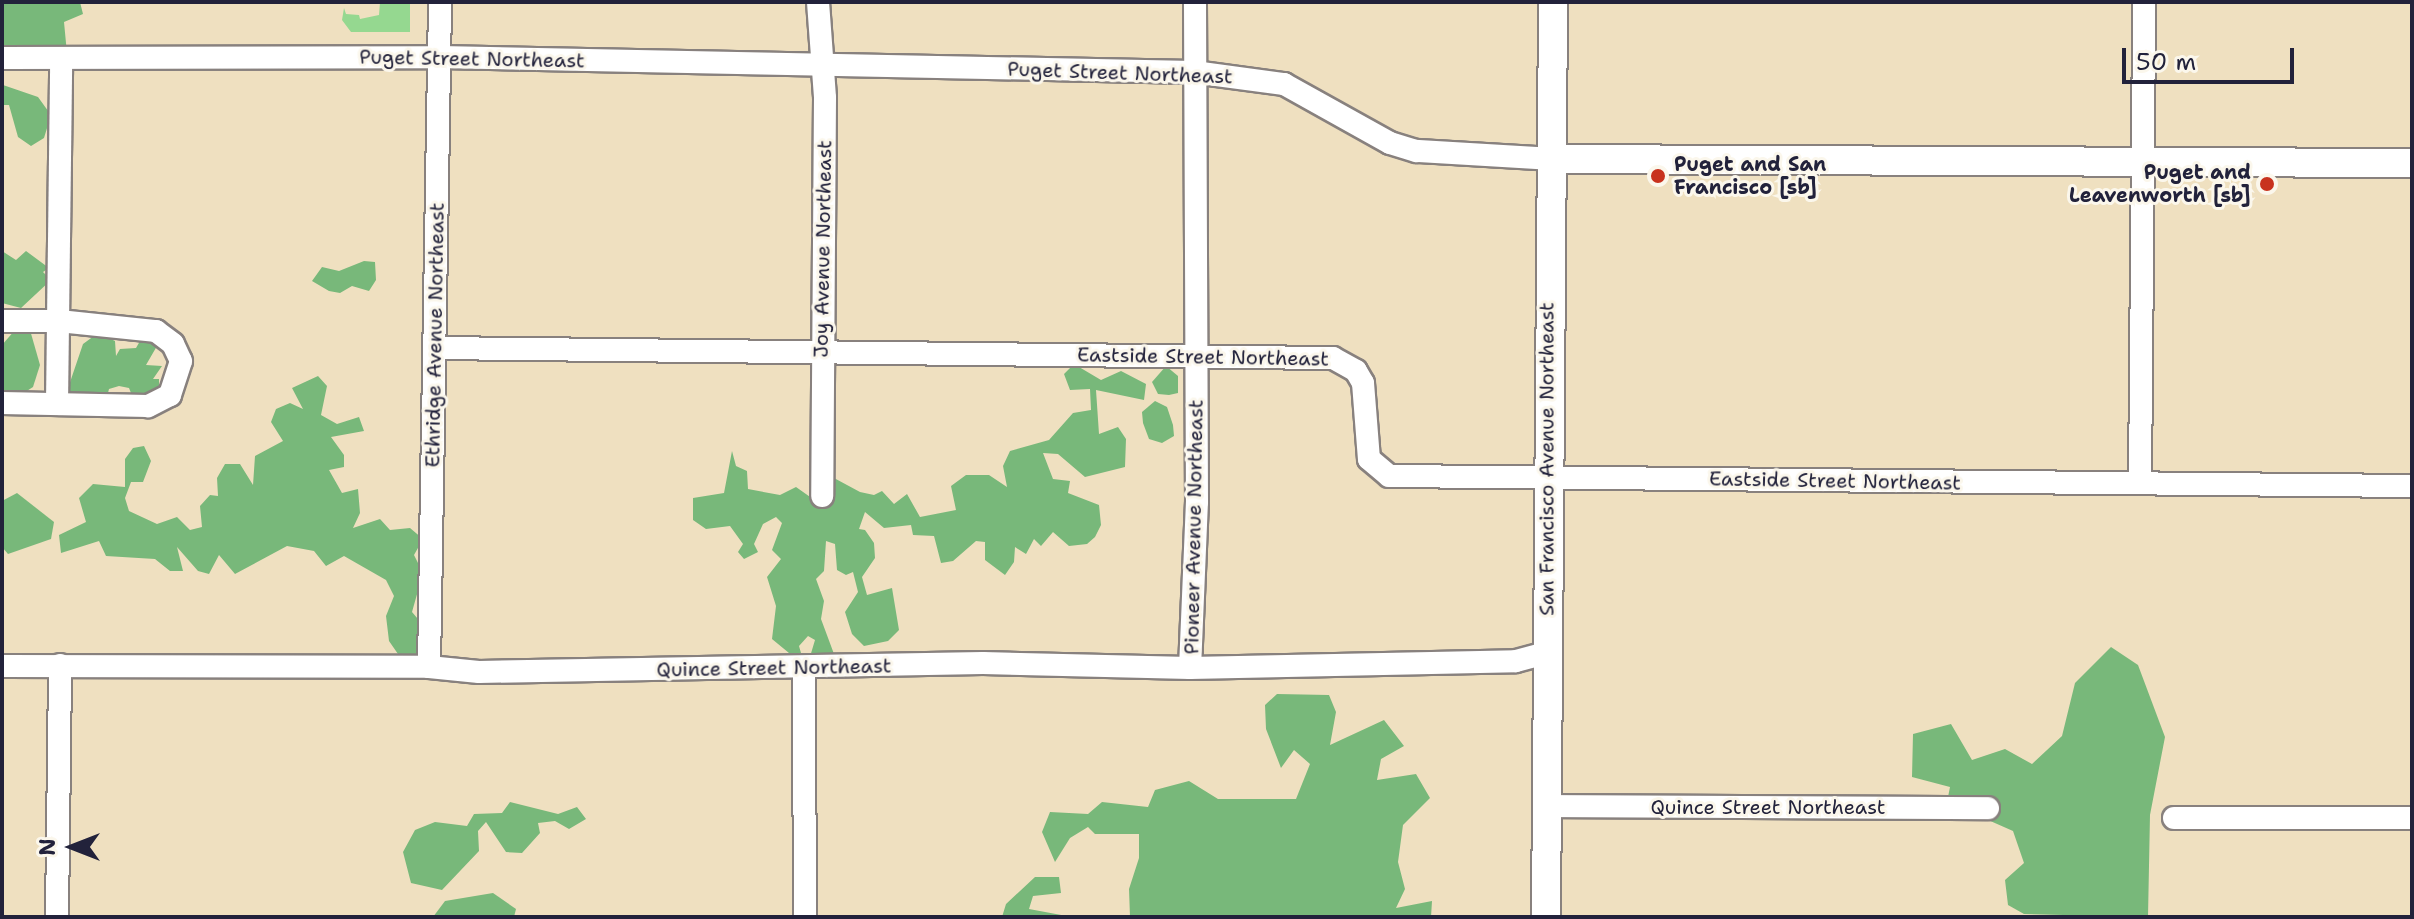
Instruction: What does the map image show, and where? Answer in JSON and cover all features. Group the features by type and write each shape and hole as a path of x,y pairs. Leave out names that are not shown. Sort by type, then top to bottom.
{"street":[{"name":"Ethridge Avenue Northeast","path":"429,667 440,2"},
{"name":"Joy Avenue Northeast","path":"818,2 825,98 822,496"},
{"name":"Pioneer Avenue Northeast","path":"1190,668 1197,356 1195,2"},
{"name":"San Francisco Avenue Northeast","path":"1546,917 1553,2"},
{"path":"2140,483 2144,2"},
{"name":"Puget Street Northeast","path":"2,58 440,57 821,67 1194,72 1284,84 1390,143 1417,151 1551,159 2412,163"},
{"path":"57,404 61,58"},
{"path":"2,321 59,321 156,331 178,352 181,374 170,395 148,406 2,403"},
{"name":"Eastside Street Northeast","path":"434,348 1197,356 1344,362 1356,371 1367,395 1369,459 1389,476 1548,481 2412,486"},
{"name":"Quince Street Northeast","path":"2,666 429,667 479,672 983,663 1190,668 1516,661 1546,653"},
{"path":"57,917 60,665"},
{"path":"804,668 805,917"},
{"name":"Quince Street Northeast","path":"1548,806 1988,808"},
{"path":"2174,818 2412,818"}],"green space":[{"path":"2,2 80,2 83,14 64,22 68,64 10,52 2,71"},
{"path":"380,2 410,2 410,32 351,32 342,20 344,8 346,14 359,15 360,19 379,15"},
{"path":"3,85 38,97 51,115 44,138 31,146 18,137 9,105 2,105"},
{"path":"2,251 16,260 26,251 49,268 43,272 51,280 21,308 2,303"},
{"path":"364,261 375,262 376,280 369,291 352,286 340,293 329,291 312,281 322,267 339,271"},
{"path":"15,330 30,330 40,365 33,387 2,407 2,345"},
{"path":"98,333 115,341 116,356 120,349 136,348 144,334 157,346 146,365 162,366 153,379 159,379 159,393 135,403 129,388 119,386 109,389 106,401 66,394 83,344"},
{"path":"1074,364 1101,380 1121,371 1146,384 1144,400 1096,390 1099,434 1118,427 1126,439 1125,467 1085,477 1058,454 1043,453 1053,479 1070,481 1068,493 1099,505 1101,525 1095,537 1087,544 1069,546 1053,532 1041,546 1034,539 1026,554 1015,547 1014,562 1005,575 985,560 985,542 976,541 953,561 941,563 934,536 913,535 911,525 884,528 865,512 859,529 865,530 874,543 875,558 862,577 867,595 892,588 899,630 888,641 864,646 852,634 845,612 858,592 853,572 846,575 837,570 835,544 826,541 824,571 816,579 824,601 821,619 834,654 821,664 809,660 815,640 808,636 799,646 803,660 784,660 789,653 772,639 776,606 767,577 781,559 772,550 782,523 776,517 763,524 754,544 758,552 744,559 738,552 743,544 730,526 706,529 693,520 693,498 724,493 732,451 736,466 747,471 748,489 780,495 796,487 813,499 834,478 860,492 874,495 882,491 894,504 907,494 920,517 956,510 951,486 966,475 989,475 1007,487 1003,466 1010,451 1049,440 1073,413 1091,410 1090,389 1070,390 1064,374"},
{"path":"1166,366 1178,376 1178,393 1158,394 1152,382"},
{"path":"318,376 327,386 321,415 337,424 359,417 364,431 331,437 344,455 344,467 329,470 342,493 358,489 360,513 353,528 380,519 390,530 410,528 423,539 414,555 423,573 412,612 429,632 423,654 407,667 389,641 386,616 394,596 386,580 344,556 326,566 314,551 287,546 235,574 219,555 209,574 198,571 177,547 183,571 170,571 155,559 106,556 99,541 61,553 59,535 86,522 79,498 93,484 125,487 125,459 133,448 144,446 151,461 143,482 131,482 125,498 129,511 157,524 177,517 190,530 202,527 200,506 210,495 218,496 217,478 225,464 240,464 253,485 255,456 283,441 271,422 276,409 290,403 303,409 292,388"},
{"path":"1155,401 1167,407 1173,425 1174,436 1162,443 1149,439 1143,423 1142,412"},
{"path":"17,493 54,522 51,539 8,554 2,547 2,501"},
{"path":"2111,647 2138,665 2165,737 2150,815 2148,917 2024,914 2008,905 2005,880 2024,863 2013,831 1979,816 1963,819 1947,802 1950,787 1912,777 1913,734 1951,724 1972,760 2005,749 2032,764 2062,736 2075,683"},
{"path":"1277,694 1329,695 1336,712 1330,745 1384,720 1404,746 1381,759 1377,780 1416,774 1430,798 1403,825 1398,862 1405,889 1396,908 1432,901 1431,917 1130,917 1129,889 1139,858 1139,834 1095,834 1088,827 1070,838 1055,862 1042,832 1050,812 1088,814 1102,802 1148,807 1155,790 1189,781 1218,799 1296,799 1310,764 1294,750 1281,768 1266,729 1265,705"},
{"path":"510,802 558,814 577,807 586,819 569,829 555,821 538,823 540,833 522,853 506,852 486,822 478,831 479,851 442,890 411,883 403,852 415,830 435,822 467,826 474,814 502,813"},
{"path":"1035,877 1059,877 1061,893 1033,896 1029,909 1072,917 1002,917 1006,904"},
{"path":"493,893 516,909 514,917 433,917 445,901"}],"place":[{"name":"Puget and San Francisco [sb]","path":"1658,176"},
{"name":"Puget and Leavenworth [sb]","path":"2267,184"}]}
